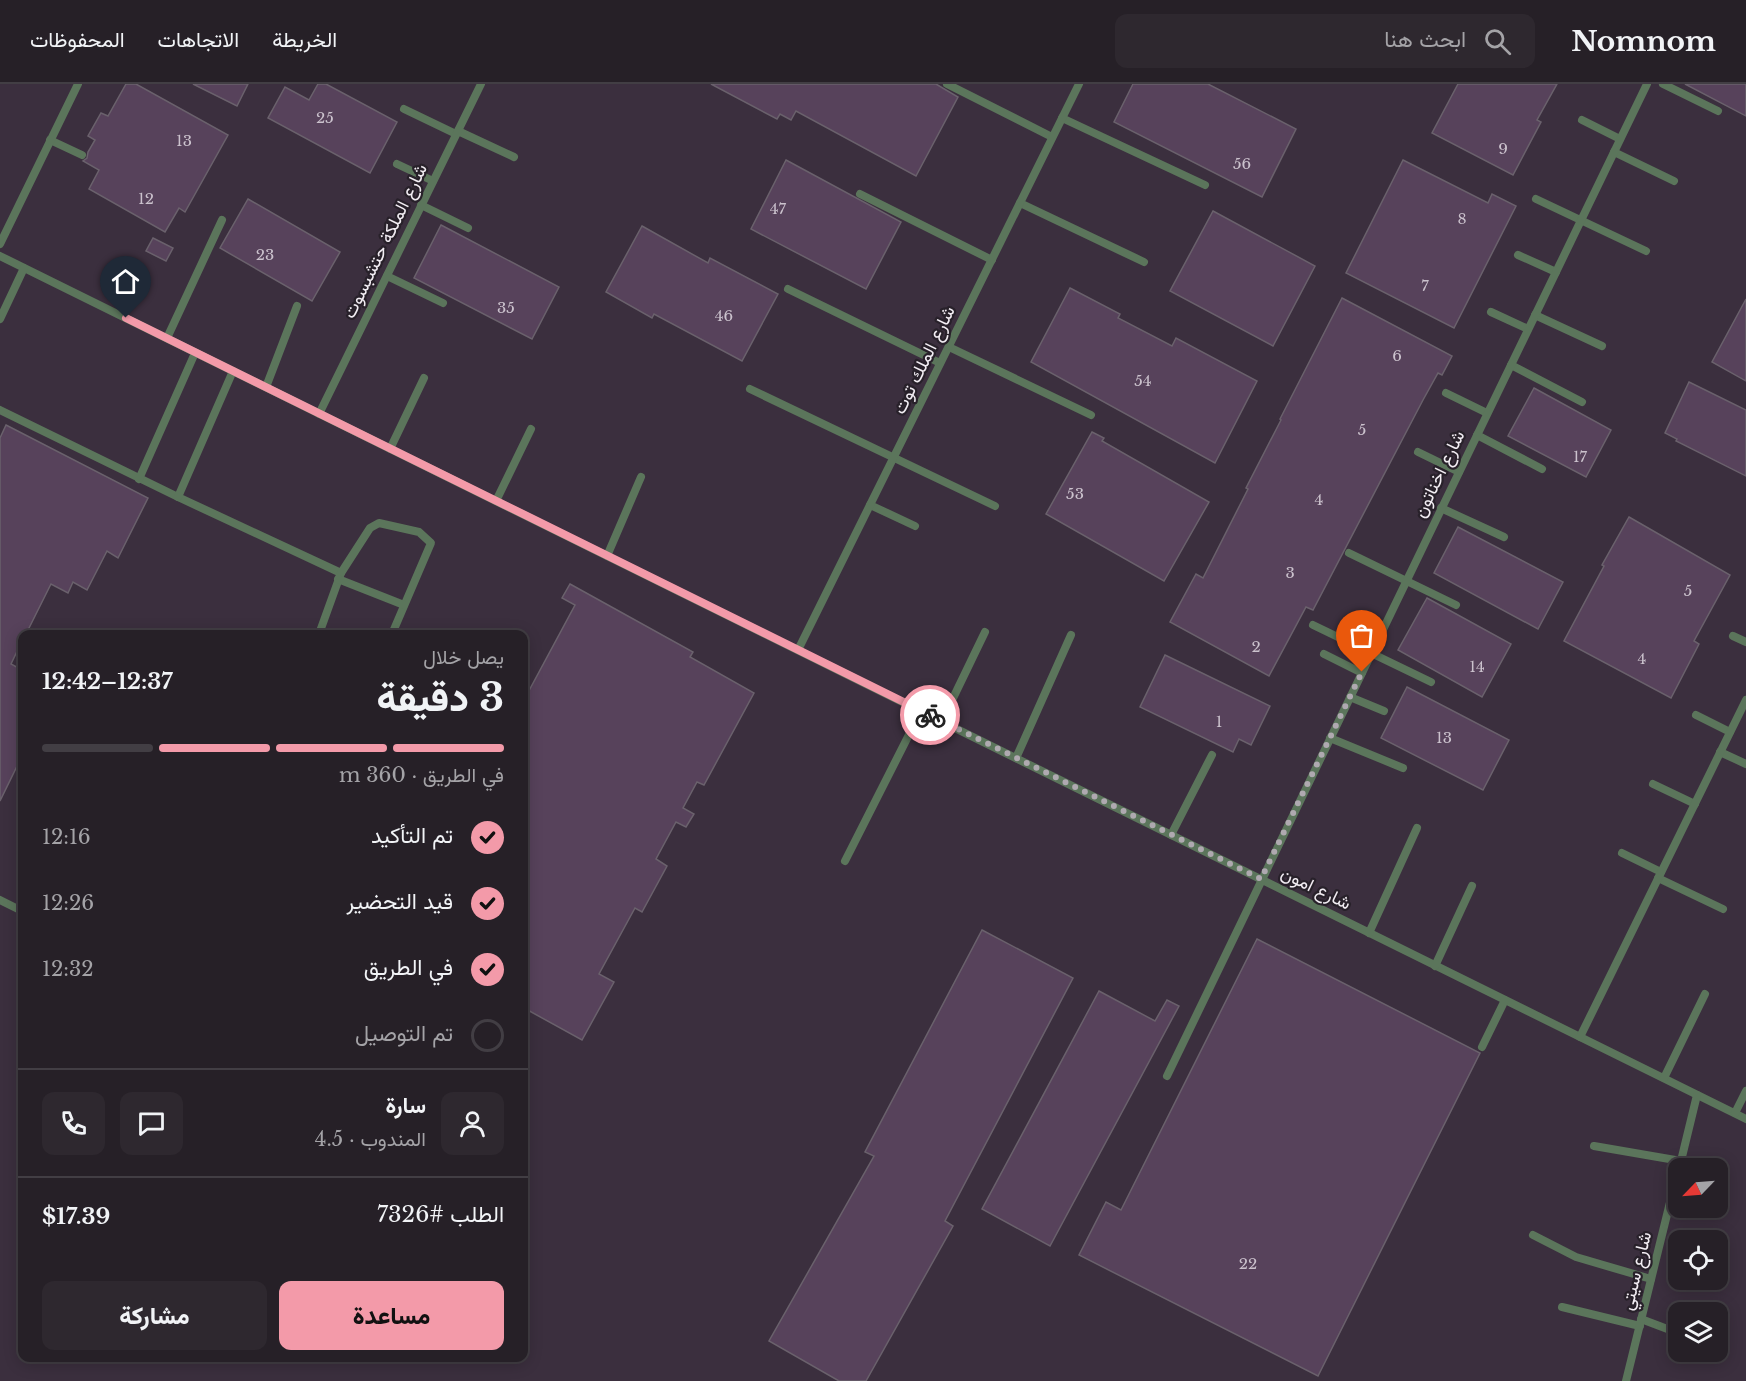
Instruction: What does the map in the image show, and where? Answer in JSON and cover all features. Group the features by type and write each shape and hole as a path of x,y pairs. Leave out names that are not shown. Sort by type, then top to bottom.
{"lane":[{"path":"0,244 78,84"},
{"name":"شارع الملكة حتشبسوت","path":"319,414 481,84"},
{"path":"947,84 1053,137"},
{"name":"شارع الملك توت","path":"798,650 1079,84"},
{"name":"شارع اخناتون","path":"1167,1076 1647,84"},
{"path":"1663,84 1718,111"},
{"path":"404,109 514,157"},
{"path":"1062,118 1205,185"},
{"path":"1582,120 1620,139"},
{"path":"50,140 82,154"},
{"path":"1614,152 1674,181"},
{"path":"397,164 433,181"},
{"path":"860,194 992,260"},
{"path":"1536,198 1646,251"},
{"path":"1020,203 1144,262"},
{"path":"421,205 468,228"},
{"path":"167,338 222,220"},
{"path":"1518,255 1556,272"},
{"name":"شارع امون","path":"0,256 1746,1119"},
{"path":"0,318 24,268"},
{"path":"387,276 443,303"},
{"path":"788,289 940,363"},
{"path":"266,387 297,306"},
{"path":"1491,312 1528,329"},
{"path":"1535,315 1602,346"},
{"path":"948,347 1091,415"},
{"path":"139,479 195,353"},
{"path":"1511,365 1582,402"},
{"path":"178,497 233,370"},
{"path":"390,449 424,378"},
{"path":"750,389 995,506"},
{"path":"1446,393 1487,413"},
{"path":"0,410 339,576 404,605"},
{"path":"496,501 531,429"},
{"path":"1477,435 1542,469"},
{"path":"1418,452 1459,472"},
{"path":"607,556 641,477"},
{"path":"870,505 915,526"},
{"path":"1441,508 1504,537"},
{"path":"320,630 339,576 370,528 380,523 419,532 431,543 394,630"},
{"path":"1349,553 1456,605"},
{"path":"1312,626 1431,682"},
{"path":"942,722 985,632"},
{"path":"1016,758 1071,635"},
{"path":"1733,636 1746,642"},
{"path":"1324,654 1362,672"},
{"path":"1350,697 1384,711"},
{"path":"1580,1037 1746,700"},
{"path":"845,861 921,711"},
{"path":"1696,715 1730,732"},
{"path":"1330,738 1403,768"},
{"path":"1720,752 1746,764"},
{"path":"1171,835 1212,756"},
{"path":"1653,784 1695,804"},
{"path":"1369,933 1417,828"},
{"path":"1622,853 1723,909"},
{"path":"1435,966 1472,886"},
{"path":"0,900 18,909"},
{"path":"1664,1078 1705,994"},
{"path":"1482,1047 1505,1000"},
{"path":"1735,1113 1746,1090"},
{"name":"شارع سيتي","path":"1681,1158 1697,1095"},
{"path":"1594,1146 1668,1163"},
{"name":"شارع سيتي","path":"1626,1381 1668,1210"},
{"path":"1533,1235 1576,1257 1651,1279"},
{"path":"1562,1307 1640,1322 1668,1330"}],"shaded area":[{"path":"0,84 1746,84 1746,1381 0,1381"}],"building":[{"path":"126,84 136,84 228,135 185,212 179,208 165,232 89,189 99,170 83,161 87,158 95,140 88,136 101,113 108,116"},
{"path":"193,84 248,84 237,106"},
{"path":"318,84 326,84 397,122 370,173 268,118 285,87 309,100"},
{"path":"711,84 936,84 958,97 916,176 796,111 791,120 780,114 777,119"},
{"path":"1133,84 1208,84 1296,129 1262,197 1114,122"},
{"path":"1458,84 1557,84 1537,120 1541,122 1513,175 1432,133"},
{"path":"1685,84 1746,84 1746,116"},
{"path":"786,160 901,222 866,289 751,229"},
{"path":"1403,160 1488,203 1492,194 1516,206 1454,328 1346,273"},
{"path":"248,199 340,252 312,301 220,248"},
{"path":"1213,211 1315,266 1273,346 1170,291"},
{"path":"441,225 559,287 532,339 414,278"},
{"path":"642,226 708,263 710,258 778,294 742,361 654,314 652,318 606,292"},
{"path":"153,238 173,248 166,261 146,251"},
{"path":"1070,288 1120,314 1118,318 1172,346 1176,338 1257,381 1215,463 1031,362"},
{"path":"1342,298 1452,356 1442,375 1438,373 1423,400 1313,610 1306,607 1269,676 1170,622 1196,574 1203,578"},
{"path":"1746,299 1746,381 1712,362"},
{"path":"1689,382 1746,410 1746,476 1676,441 1677,439 1665,433"},
{"path":"1534,388 1611,430 1586,477 1508,436"},
{"path":"6,425 148,498 118,558 107,551 87,590 73,582 68,593 51,584 28,630 18,630 18,649 11,664 18,668 18,764 0,801 0,438"},
{"path":"1092,432 1104,438 1102,441 1209,502 1164,581 1046,514"},
{"path":"1629,517 1730,575 1694,641 1699,644 1671,698 1564,641"},
{"path":"1458,527 1563,582 1538,629 1434,573"},
{"path":"570,584 693,652 690,657 754,693 704,785 697,782 683,808 694,814 686,827 676,822 656,859 667,866 642,912 635,908 599,974 614,982 582,1040 528,1010 528,693 575,605 562,598"},
{"path":"1427,598 1511,644 1482,697 1398,650"},
{"path":"1165,655 1270,706 1251,745 1239,739 1233,752 1140,707"},
{"path":"1407,687 1509,740 1483,790 1381,738"},
{"path":"982,930 1073,978 945,1221 953,1226 866,1381 839,1381 769,1341 874,1156 865,1152"},
{"path":"1257,939 1480,1053 1318,1376 1079,1255 1106,1202 1121,1210"},
{"path":"1099,991 1155,1021 1167,1000 1179,1006 1050,1246 982,1209"}],"way so far":[{"path":"930,715 1261,879 1362,672"}],"route":[{"path":"126,318 930,715"}]}
